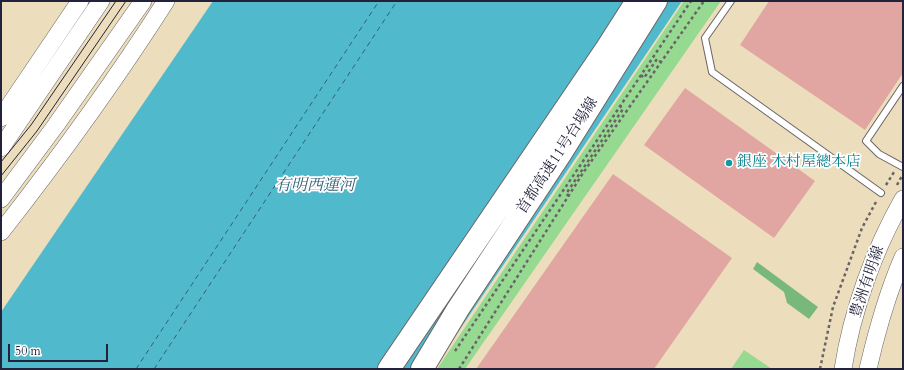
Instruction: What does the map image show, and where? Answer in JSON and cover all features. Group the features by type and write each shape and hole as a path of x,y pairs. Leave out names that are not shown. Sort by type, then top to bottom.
{"highway":[{"name":"首都高速11号台場線","path":"471,248 637,1"},
{"name":"首都高速11号台場線","path":"458,309 560,153 656,1"},
{"path":"389,369 471,248"},
{"path":"402,369 471,248"},
{"path":"422,369 458,309"},
{"path":"428,369 458,309"}],"street":[{"path":"1,118 80,1"},
{"path":"50,76 97,1"},
{"path":"1,148 101,1"},
{"path":"1,199 143,1"},
{"path":"1,232 69,141 166,1"},
{"name":"豊洲有明線","path":"843,369 847,346 867,278 888,224 903,199"},
{"name":"豊洲有明線","path":"868,369 877,328 897,288 903,258"},
{"path":"867,278 897,288"}],"lane":[{"path":"731,1 705,38 712,72 881,193"},
{"path":"901,166 879,154 866,141 903,86"}],"path":[{"path":"451,357 691,1"},
{"path":"459,369 583,173 704,1"},
{"path":"641,75 644,78 657,59 661,62"},
{"path":"569,196 566,194 623,109 620,106"},
{"path":"820,369 833,307 862,228 881,193 901,166"}],"green space":[{"path":"684,1 721,1 465,369 437,369"},
{"path":"757,262 818,307 809,319 787,303 784,292 753,269"},
{"path":"744,350 772,369 731,369"}],"water":[{"name":"有明西運河","path":"213,1 682,1 433,369 1,369 1,312"}],"building":[{"path":"769,1 903,1 903,73 865,130 740,45"},
{"name":"銀座 木村屋總本店","path":"685,88 815,181 774,238 644,145"},
{"path":"613,174 732,258 654,369 476,369"}],"ferry route":[{"path":"136,369 379,1"},
{"path":"154,369 397,1"}],"tram line":[{"path":"1,162 31,125 116,1"},
{"path":"1,176 37,131 126,1"}],"place":[{"name":"銀座 木村屋總本店","path":"729,163"}]}
